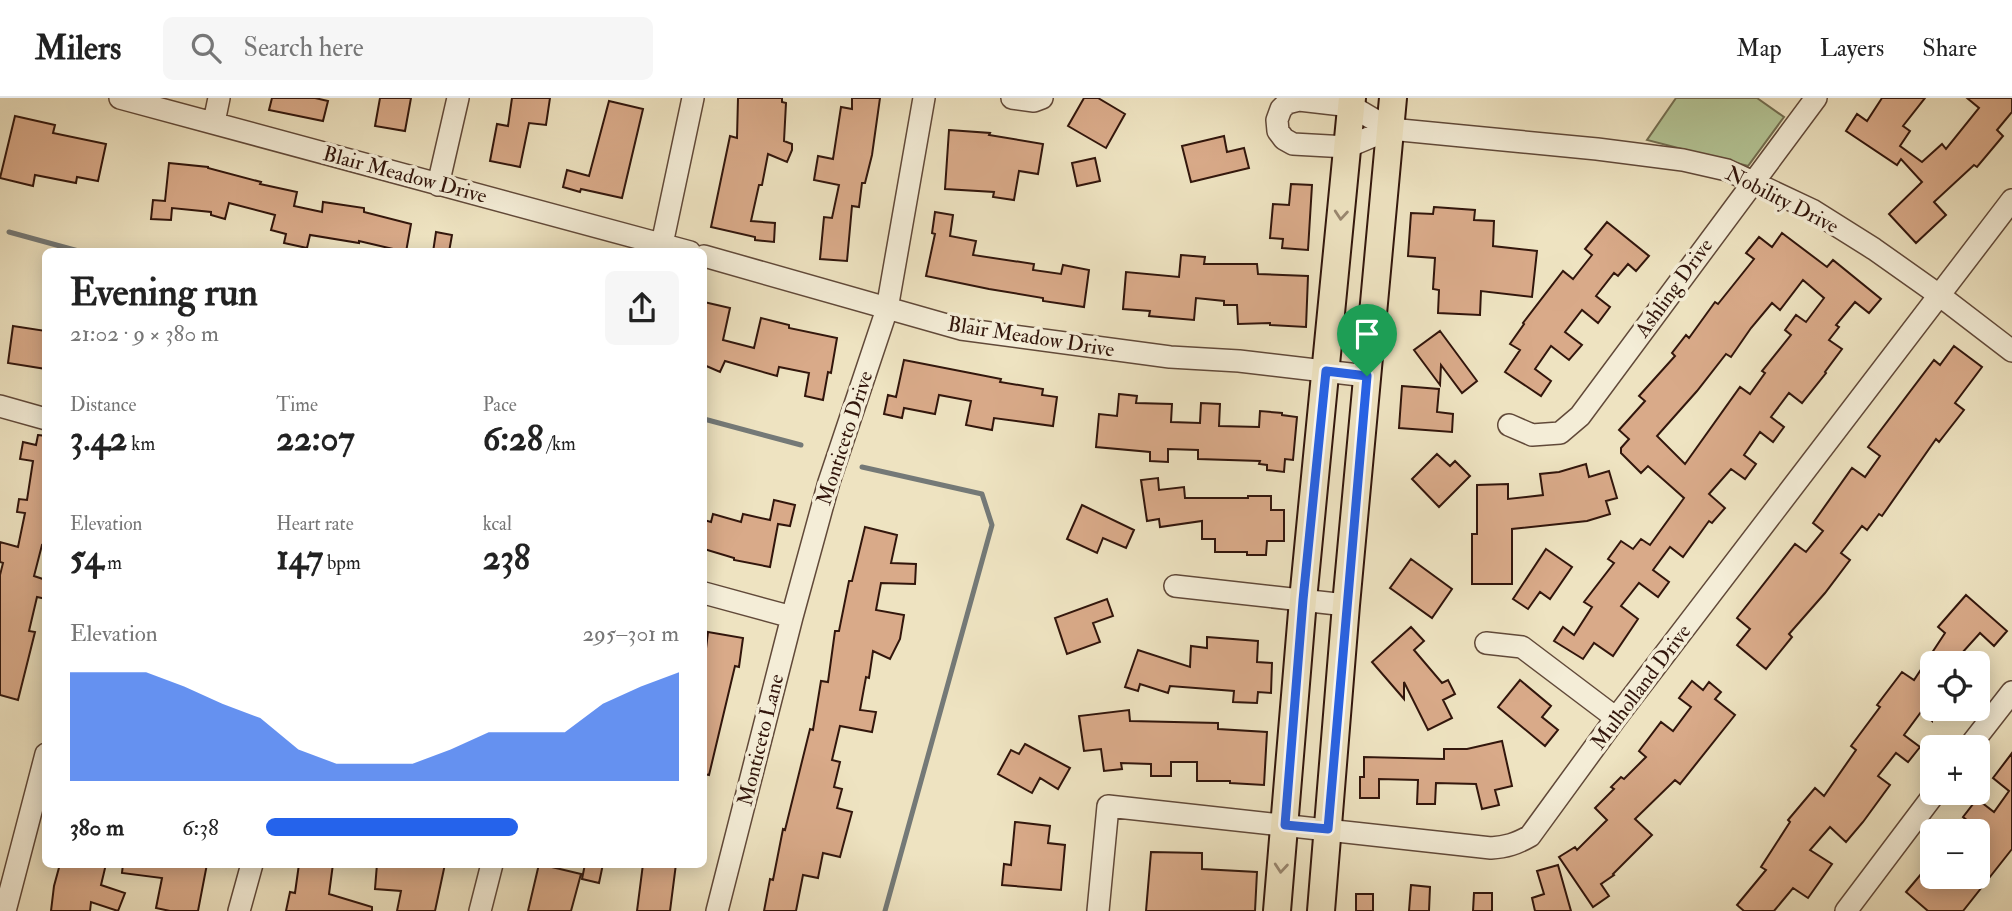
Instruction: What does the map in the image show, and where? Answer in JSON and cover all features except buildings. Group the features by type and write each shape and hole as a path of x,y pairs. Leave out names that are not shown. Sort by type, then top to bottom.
{"main road":[{"path":"1321,911 1393,98"},
{"path":"1277,911 1303,600 1352,102"}],"street":[{"name":"Blair Meadow Drive","path":"120,98 676,248"},
{"path":"214,122 219,98"},
{"path":"438,185 458,98"},
{"path":"662,244 693,98"},
{"path":"887,309 924,98"},
{"path":"1012,98 1034,101 1042,98"},
{"name":"Ashling Drive","path":"1509,425 1532,435 1560,433 1580,416 1816,98"},
{"name":"Nobility Drive","path":"1390,129 1352,102 1299,100 1287,103 1281,109 1277,120 1278,131 1284,139 1293,144 1348,148 1390,129 1597,149 1683,160 1727,170 1812,210 1874,249 2012,351"},
{"name":"Mulholland Drive","path":"1098,911 1108,806 1491,848 1517,844 1530,836 1616,718 2012,200"},
{"name":"Blair Meadow Drive","path":"707,257 961,329 1170,357 1239,361 1367,376"},
{"name":"Monticeto Drive","path":"805,568 829,482 887,309"},
{"path":"0,406 42,418"},
{"name":"Monticeto Lane","path":"717,911 805,568"},
{"path":"1175,586 1346,605"},
{"path":"707,594 792,617"},
{"path":"1486,643 1522,648 1616,718"},
{"path":"1978,735 2012,692"},
{"path":"5,911 42,769"},
{"path":"1846,911 1926,805"},
{"path":"239,911 251,868"},
{"path":"480,911 491,868"}],"green space":[{"path":"1676,98 1757,98 1784,117 1748,166 1647,140"}],"waterway":[{"path":"9,232 67,248"},
{"path":"707,420 801,445"},
{"path":"862,467 982,494 992,525 885,911"}],"route":[{"path":"1326,371 1367,376 1328,829 1285,825 1303,600 1326,371"}]}
